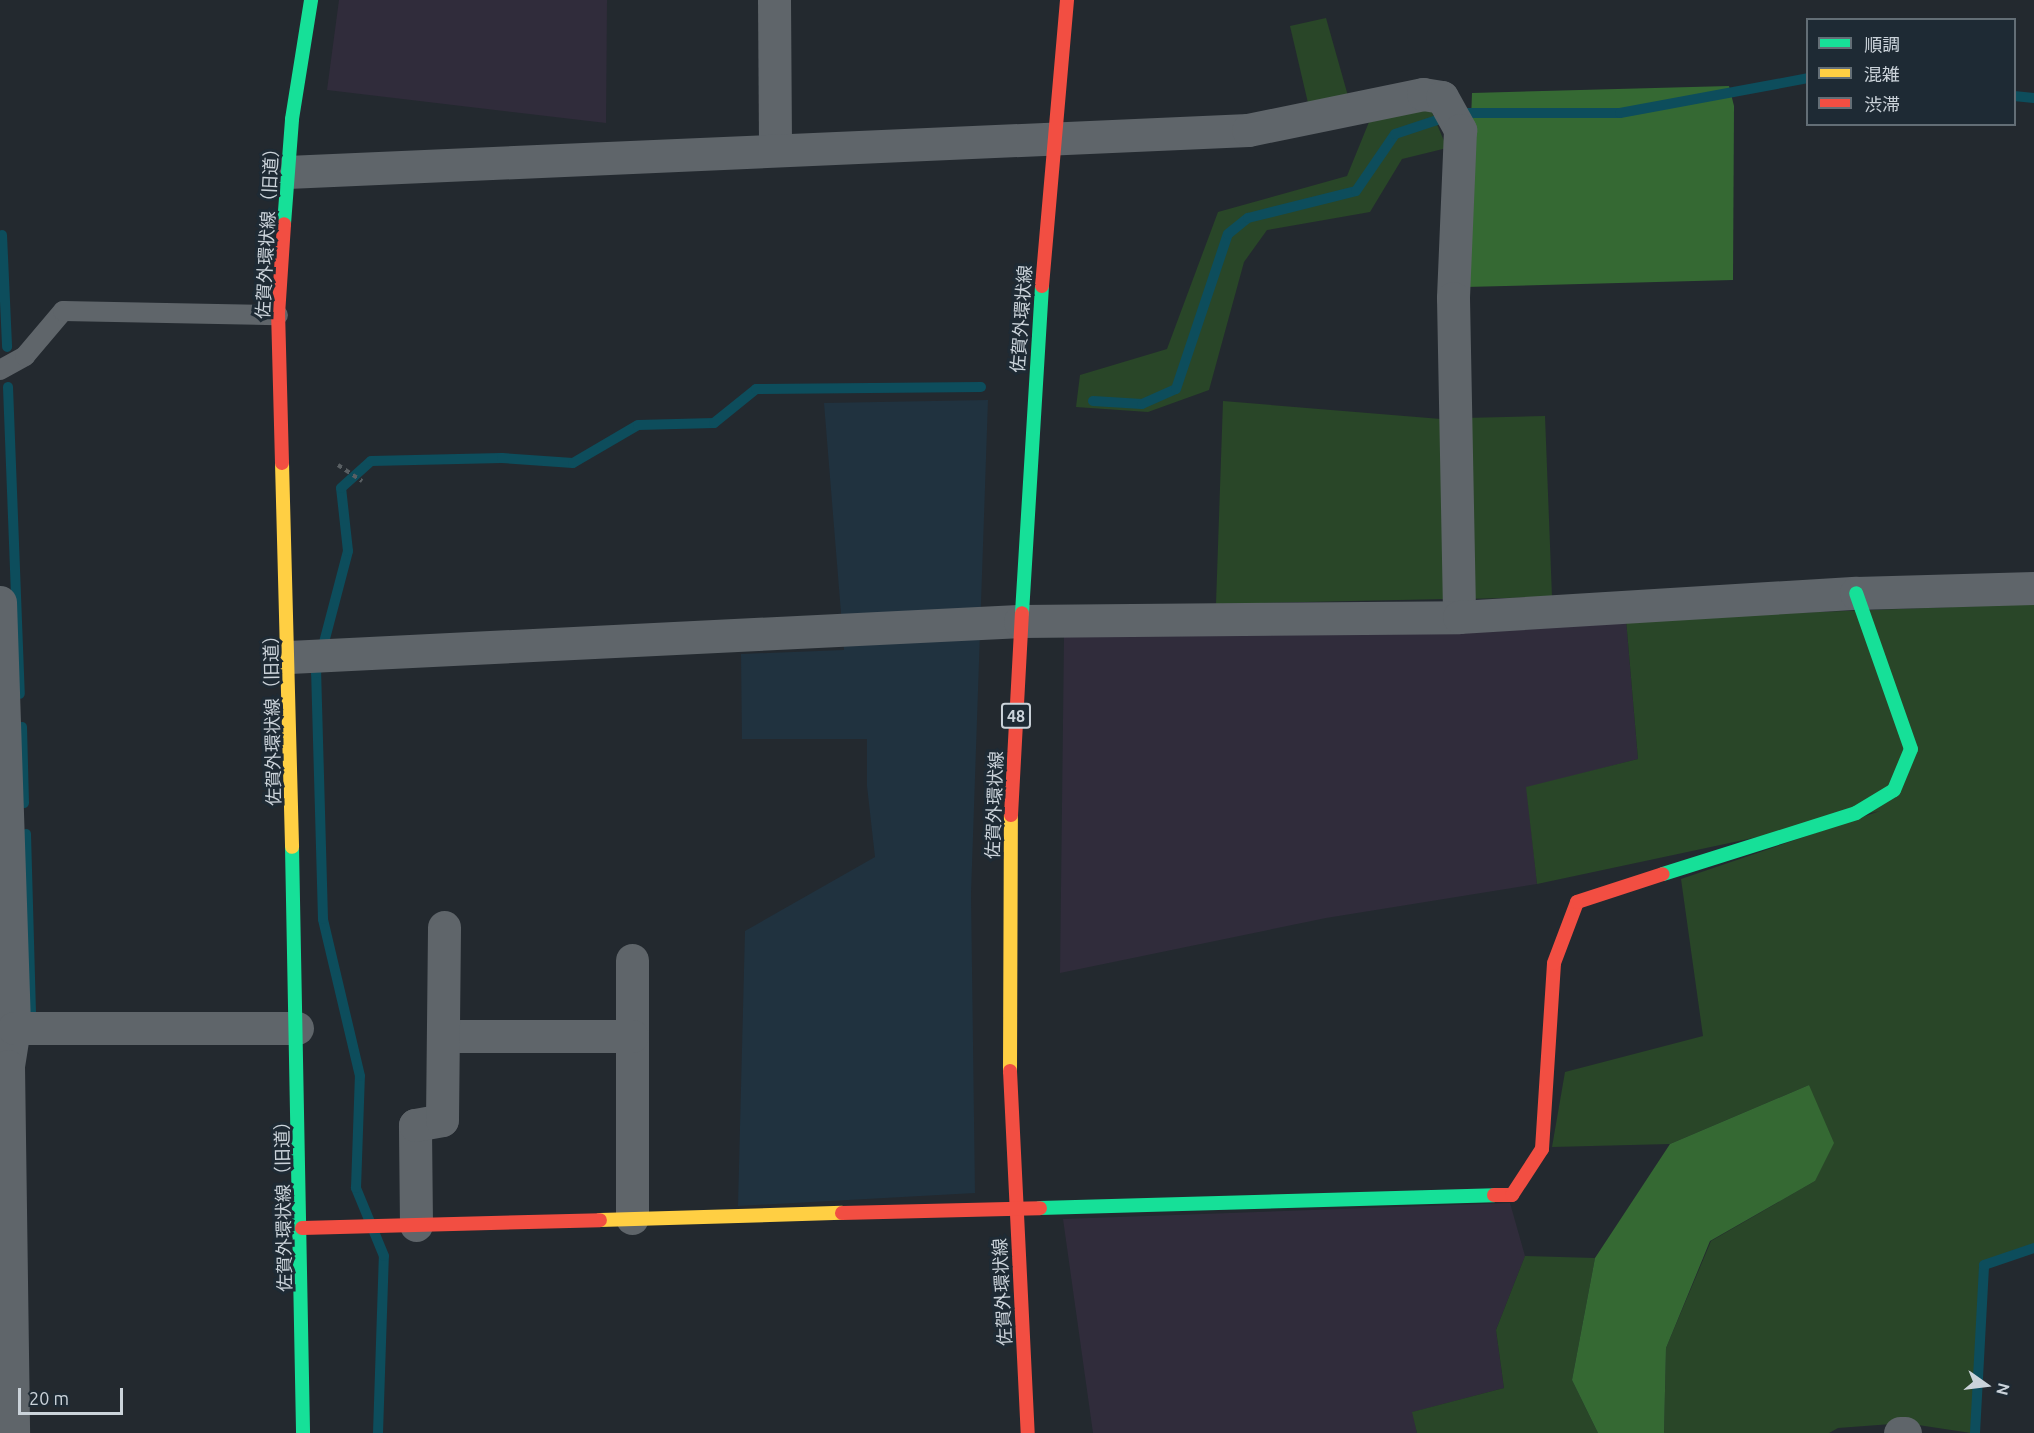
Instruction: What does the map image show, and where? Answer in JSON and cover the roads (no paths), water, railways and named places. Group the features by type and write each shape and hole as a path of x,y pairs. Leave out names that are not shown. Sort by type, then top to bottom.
{"street":[{"name":"佐賀外環状線（旧道）","path":"303,1433 302,1228 289,657 278,315 287,172 311,0"},
{"path":"774,0 775,150"},
{"name":"佐賀外環状線","path":"1028,1433 1010,1097 1009,853 1020,621 1054,138 1067,0"},
{"path":"287,172 1248,130 1423,94 1442,97 1460,130 1453,298 1459,617"},
{"path":"289,657 1020,621 1459,617 1856,593 2034,588"},
{"path":"302,1228 1512,1195 1542,1149 1554,963 1577,902 1856,813 1894,790 1911,749 1856,593"},
{"path":"0,602 14,1028 4,1066 13,1433"},
{"path":"405,1225 415,1125 442,1120 444,927"},
{"path":"632,960 632,1218"},
{"path":"14,1028 297,1028"},
{"path":"443,1036 632,1036"},
{"path":"1900,1433 1905,1433"}],"lane":[{"path":"0,370 25,356 63,311 278,315"}],"waterway":[{"path":"1093,401 1142,404 1176,389 1228,234 1248,218 1356,191 1395,134 1458,113 1620,113 1806,78"},
{"path":"2016,96 2034,98"},
{"path":"2,235 7,347"},
{"path":"8,387 20,694"},
{"path":"378,1433 384,1256 356,1188 360,1076 323,919 316,673 348,551 341,488 371,461 502,458 573,463 638,425 714,423 756,389 981,387"},
{"path":"22,727 24,803"},
{"path":"26,834 31,1012"},
{"path":"1975,1433 1984,1265 2034,1248"}]}
